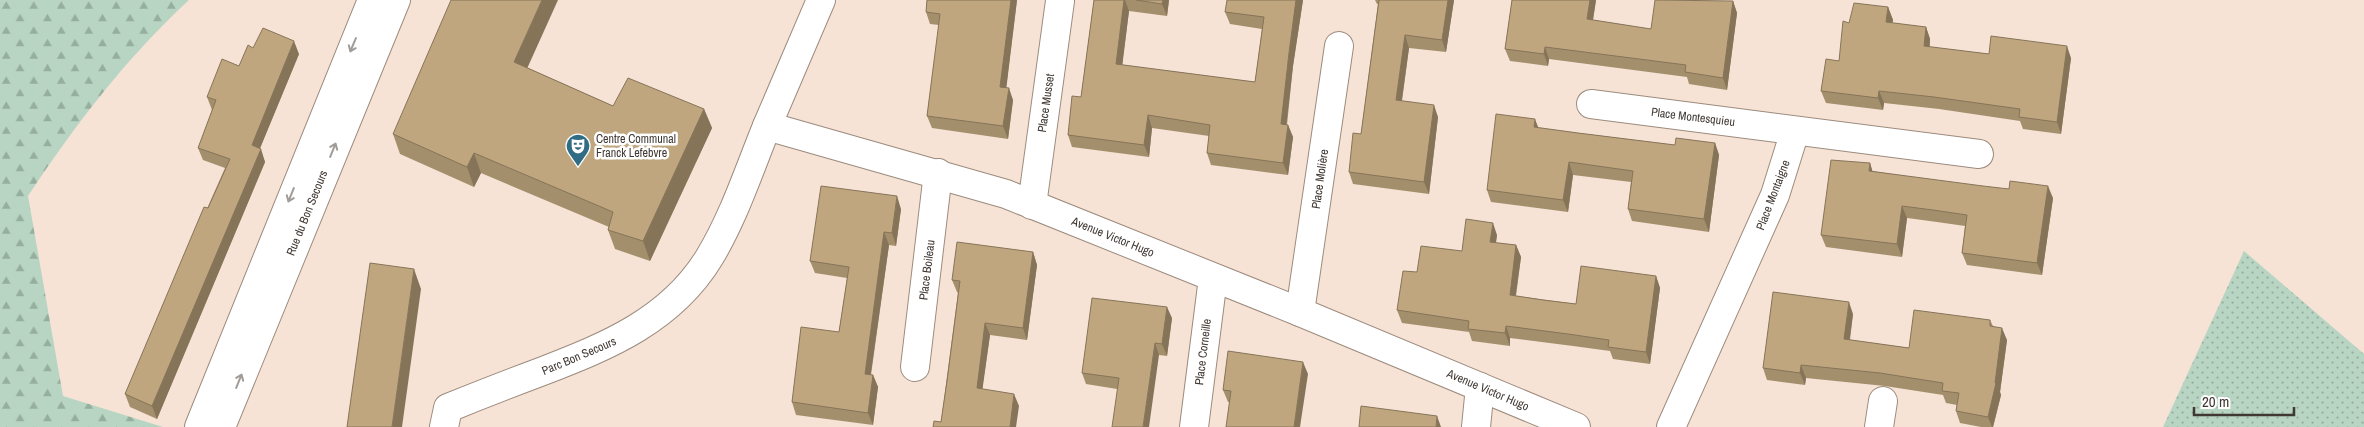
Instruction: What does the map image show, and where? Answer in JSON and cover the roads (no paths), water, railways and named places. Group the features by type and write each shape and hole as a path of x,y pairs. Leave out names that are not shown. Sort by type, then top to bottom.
{"street":[{"name":"Rue du Bon Secours","path":"199,427 372,0"},
{"name":"Rue du Bon Secours","path":"222,427 331,153 396,0"},
{"path":"767,126 821,0"},
{"name":"Place Musset","path":"1032,204 1060,1"},
{"name":"Place Molière","path":"1300,312 1339,46"},
{"name":"Place Montesquieu","path":"1591,104 1795,130"},
{"name":"Avenue Victor Hugo","path":"767,126 938,173 1032,204 1300,312 1576,427"},
{"name":"Parc Bon Secours","path":"444,427 448,408 600,349 640,327 673,303 685,291 709,258 727,222 767,126"},
{"path":"1795,130 1979,154"},
{"name":"Place Montaigne","path":"1671,427 1775,195 1795,130"},
{"name":"Place Boileau","path":"915,368 938,173"},
{"name":"Place Corneille","path":"1194,427 1213,278"},
{"path":"1476,427 1480,387"}],"place":[{"name":"Centre Communal Franck Lefebvre","path":"578,167"}]}
